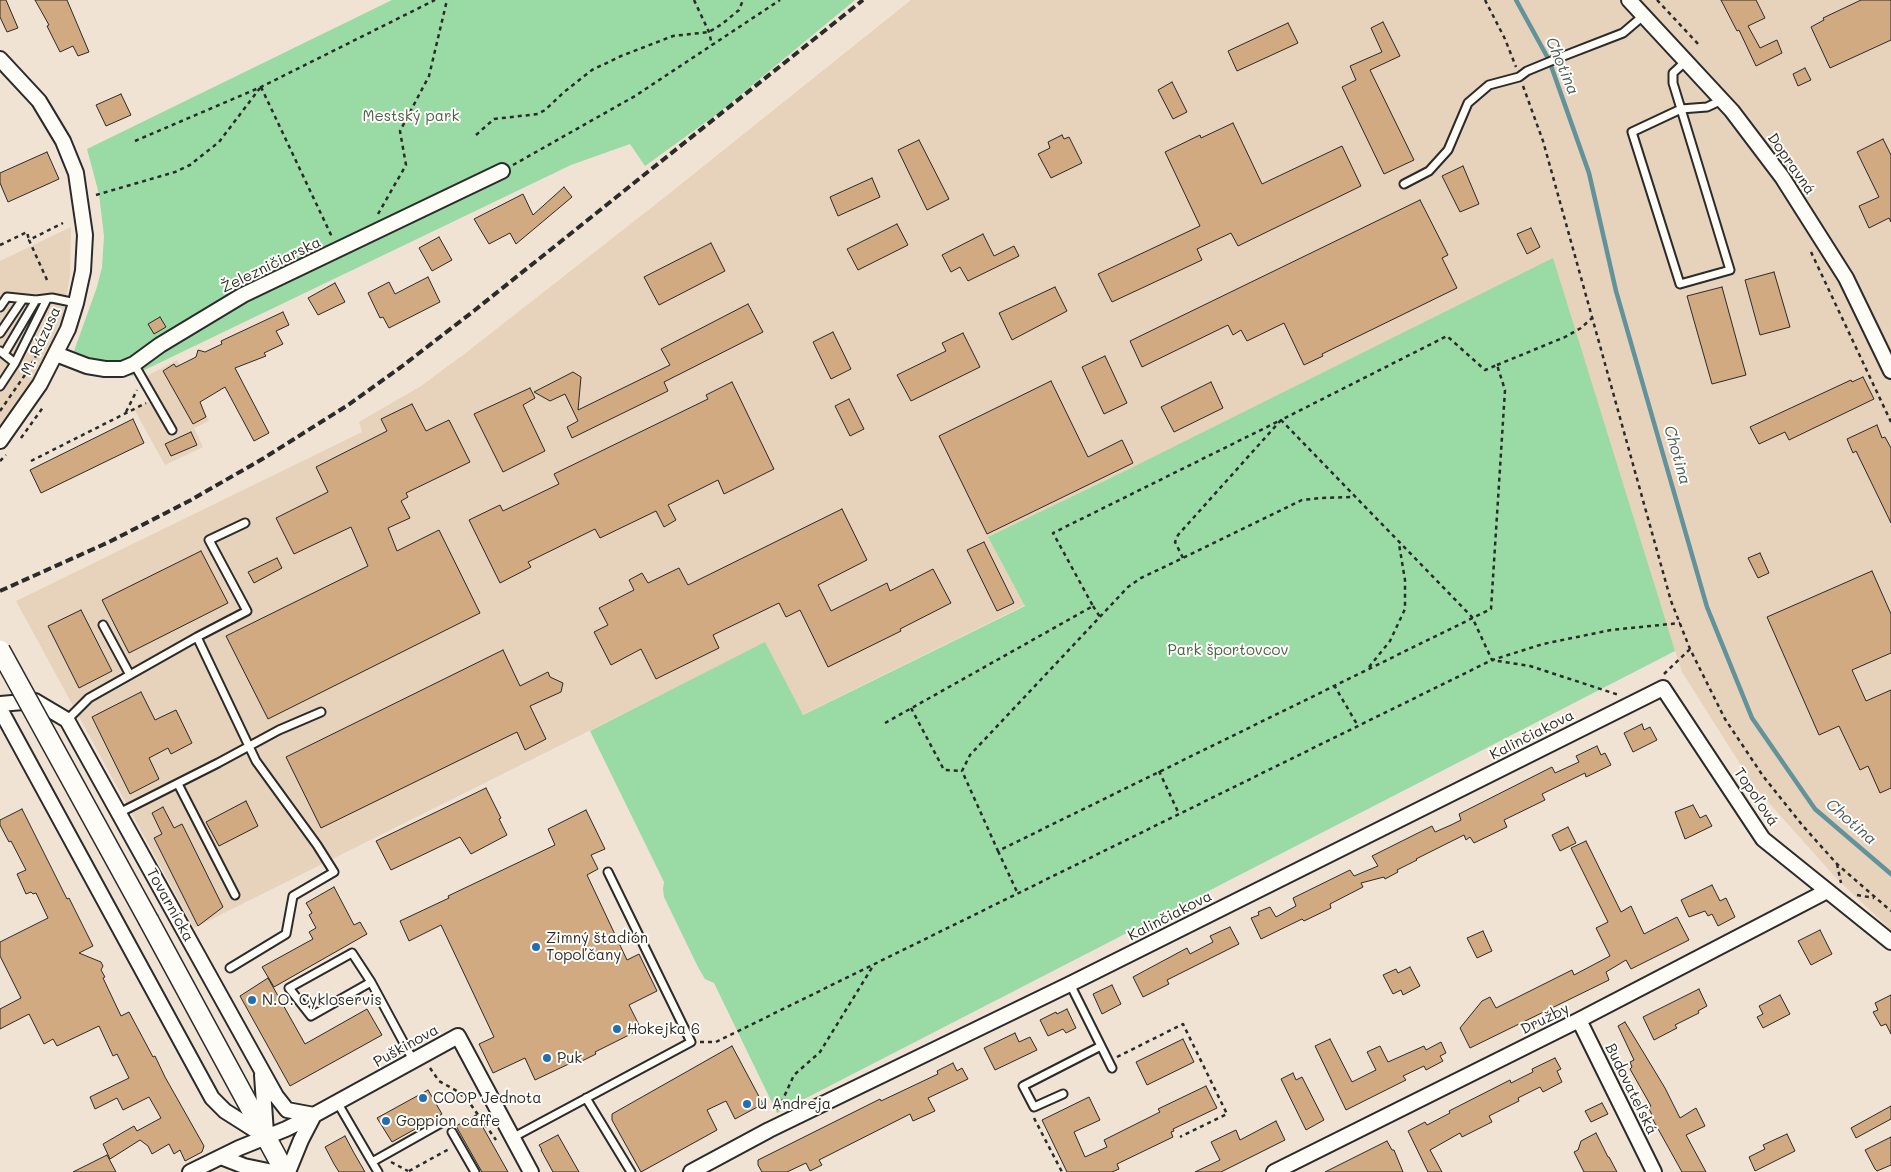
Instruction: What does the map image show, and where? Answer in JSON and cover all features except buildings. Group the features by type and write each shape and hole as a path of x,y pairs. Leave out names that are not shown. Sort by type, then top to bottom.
{"main road":[{"name":"Tovarnícka","path":"0,650 266,1137 287,1172"}],"street":[{"name":"Dopravná","path":"1629,0 1722,100 1782,177 1846,278 1891,371"},
{"name":"M. Rázusa","path":"0,59 39,101 63,141 76,173 85,235 83,271 68,329 26,406 3,441"},
{"name":"Železničiarska","path":"56,354 87,366 122,369 134,364 160,345 242,294 502,171"},
{"name":"Kalinčiakova","path":"691,1172 769,1130 1070,984 1663,688"},
{"name":"Topoľová","path":"1663,688 1763,838 1891,942"},
{"path":"0,704 35,701 67,720"},
{"name":"Tovarnícka","path":"0,709 212,1098 225,1110 266,1137"},
{"name":"Tovarnícka","path":"67,720 262,1072 266,1137"},
{"name":"Družby","path":"1274,1172 1579,1020 1827,891"},
{"name":"Budovateľská","path":"1579,1020 1654,1172"},
{"name":"Puškinova","path":"190,1172 314,1115 458,1036 531,1172"},
{"path":"262,1072 276,1096 288,1110 314,1115 287,1172"},
{"path":"221,1157 244,1166 273,1172"}],"lane":[{"path":"1404,184 1429,171 1448,150 1468,103 1489,85 1519,77 1561,57 1622,34 1643,16"},
{"path":"1686,61 1673,73 1673,83 1681,109 1730,270 1680,284 1632,132 1681,109 1707,108 1722,100"},
{"path":"0,307 4,296 76,302"},
{"path":"0,333 23,299"},
{"path":"0,386 15,363 47,299"},
{"path":"15,363 2,352 36,300"},
{"path":"134,364 172,430"},
{"path":"67,720 89,698 246,611 209,540 245,523"},
{"path":"103,625 130,675"},
{"path":"197,637 256,761 334,872 293,896 286,934 230,968"},
{"path":"119,813 279,730 321,712"},
{"path":"178,784 235,896"},
{"path":"513,1139 691,1042 608,872"},
{"path":"371,982 311,1016 289,988 352,953 371,982 417,1058"},
{"path":"1070,984 1110,1064"},
{"path":"1063,1094 1034,1107 1023,1086 1101,1046"},
{"path":"586,1098 631,1172"},
{"path":"337,1102 378,1172"},
{"path":"372,1162 443,1122"},
{"path":"452,1132 475,1172"}],"path":[{"path":"135,141 261,87 435,0"},
{"path":"365,237 406,165 400,131 429,76 447,0"},
{"path":"694,0 709,32 712,45"},
{"path":"476,135 494,119 538,114 592,70 621,56 673,36 709,32 739,10 743,0"},
{"path":"502,171 636,96 780,0"},
{"path":"1485,0 1505,39 1543,141 1671,602 1690,649 1725,718 1763,776 1803,826 1837,864 1891,911"},
{"path":"1657,0 1700,46"},
{"path":"96,195 175,172 190,164 219,142 261,87"},
{"path":"261,87 338,250"},
{"path":"29,240 63,223"},
{"path":"0,245 27,232 47,280"},
{"path":"1810,250 1891,422"},
{"path":"0,411 27,372 42,345 55,312"},
{"path":"1100,617 1053,533 1447,336 1485,370 1565,337 1592,318"},
{"path":"998,851 1491,609 1505,390 1497,365"},
{"path":"126,414 143,378"},
{"path":"31,460 155,399"},
{"path":"21,438 46,402"},
{"path":"1281,420 1472,617 1492,660"},
{"path":"1183,558 1175,542 1178,535 1281,420"},
{"path":"0,461 3,441"},
{"path":"962,771 970,755 1134,583 1302,500 1354,497"},
{"path":"1368,668 1390,641 1405,609 1405,580 1399,542"},
{"path":"884,723 1094,606"},
{"path":"691,1042 716,1042 1492,660 1543,644 1611,630 1680,623"},
{"path":"1663,688 1659,679 1668,668 1690,649"},
{"path":"1492,660 1530,666 1636,702"},
{"path":"1334,685 1358,726"},
{"path":"911,708 944,770 962,771"},
{"path":"962,771 1018,894"},
{"path":"1159,771 1179,814"},
{"path":"1837,864 1842,886"},
{"path":"1851,894 1874,898"},
{"path":"769,1130 794,1075 820,1052 873,965"},
{"path":"1110,1064 1183,1024 1227,1114 1180,1137"},
{"path":"417,1058 439,1081 458,1090 498,1142 502,1144 513,1139"},
{"path":"1034,1107 1034,1117 1062,1172"},
{"path":"383,1156 392,1164 409,1172 459,1143"}],"shaded area":[{"path":"911,0 1891,0 1891,930 1835,877 1754,786 1682,672 1561,307 1131,468 988,537 1025,605 802,715 765,643 194,928 16,601 362,432 359,422 421,386 467,352 665,197"},
{"path":"71,227 70,275 64,310 57,331 46,357 29,386 0,427 0,261"},
{"path":"177,360 209,421 194,428 203,447 165,465 134,409 154,399 143,378"}],"green space":[{"name":"Mestský park","path":"392,0 855,0 721,111 645,166 630,144 571,165 132,376 74,351 97,287 102,267 104,236 99,194 87,149"},
{"name":"Park športovcov","path":"1553,258 1675,651 777,1113 714,983 705,979 698,967 664,897 664,882 590,731 765,642 803,715 1025,606 988,537"}],"waterway":[{"name":"Chotina","path":"1516,0 1549,60 1589,173 1616,291 1707,607 1752,718 1815,809 1891,874"}],"railway":[{"path":"0,591 109,542 191,500 264,458 348,405 475,310 863,0"}],"place":[{"name":"Zimný štadión Topoľčany","path":"536,947"},
{"name":"N.O. Cykloservis","path":"252,1000"},
{"name":"Hokejka 6","path":"617,1029"},
{"name":"Puk","path":"547,1058"},
{"name":"COOP Jednota","path":"423,1098"},
{"name":"U Andreja","path":"747,1104"},
{"name":"Goppion caffe","path":"386,1121"}]}
